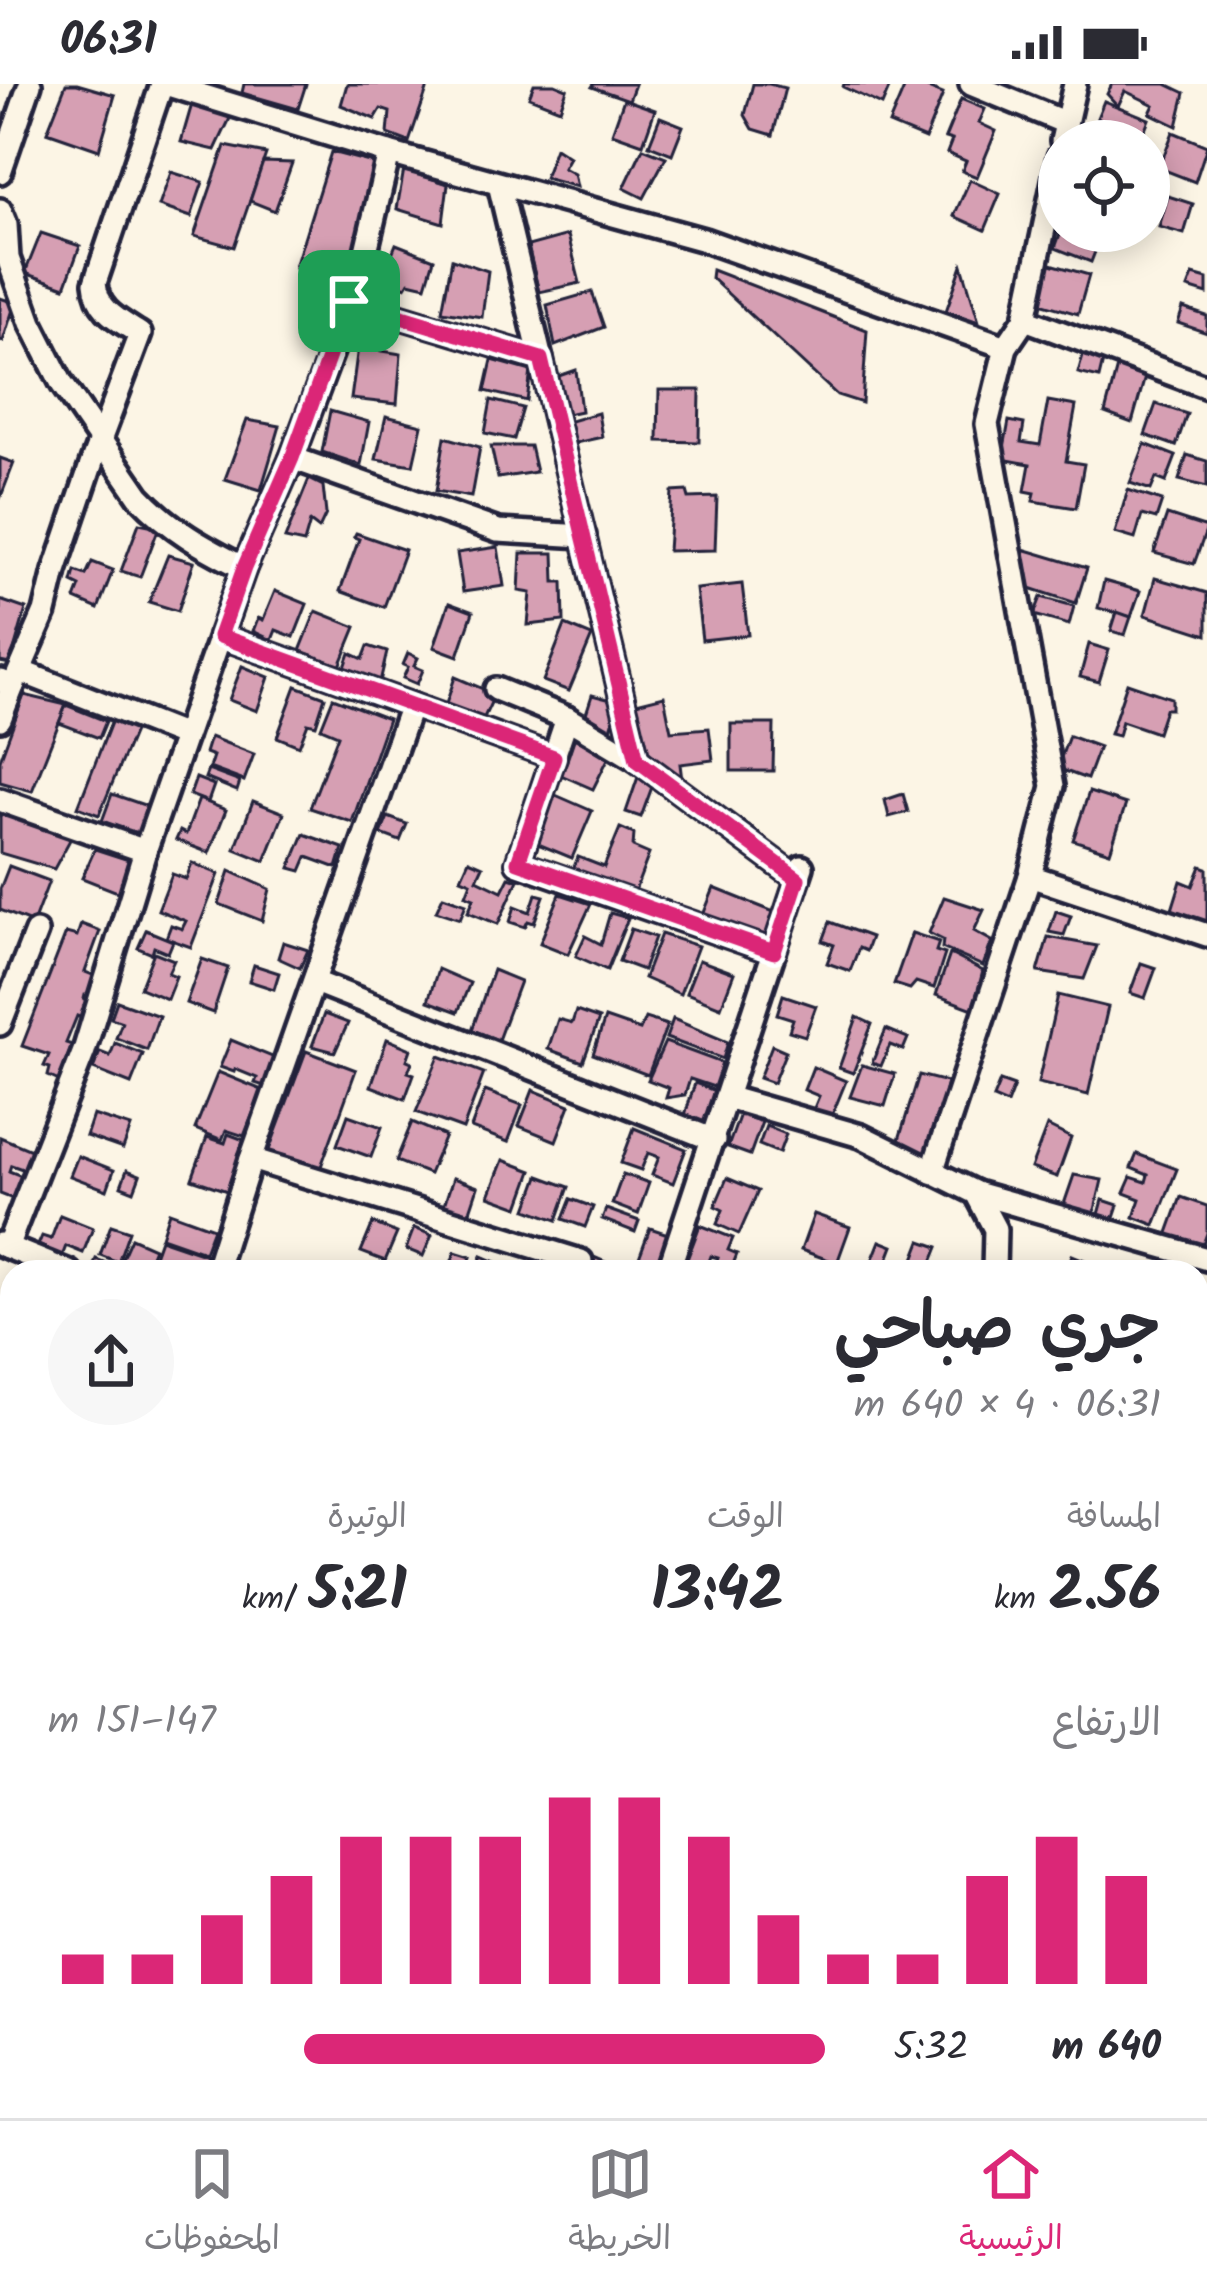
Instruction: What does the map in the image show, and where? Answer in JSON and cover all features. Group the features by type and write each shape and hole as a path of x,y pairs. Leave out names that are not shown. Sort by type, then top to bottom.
{"street":[{"path":"0,172 30,84"},
{"path":"0,719 11,679 45,611 100,438 140,334 98,302 95,283 164,84 388,153 704,240 1006,347"},
{"path":"971,84 1041,120"},
{"path":"1066,120 1073,88"},
{"path":"40,1260 3,1245 84,1051 145,851 244,568 292,458 360,277 388,153"},
{"path":"500,184 637,760"},
{"path":"0,210 8,258 26,310 62,384 140,496 165,522 244,568"},
{"path":"932,1172 1030,876 1053,786 987,424 1006,347 1025,319 1039,252"},
{"path":"349,301 541,359"},
{"path":"1025,319 1207,387"},
{"path":"292,458 498,530 584,536"},
{"path":"220,636 554,757"},
{"path":"11,679 185,736"},
{"path":"496,689 567,718 637,760 800,873 672,1260"},
{"path":"219,1260 411,705"},
{"path":"567,718 518,862 774,952"},
{"path":"0,800 145,851"},
{"path":"1030,876 1207,934"},
{"path":"0,1024 36,932"},
{"path":"315,982 714,1140"},
{"path":"726,1097 861,1136 976,1193 1207,1259"},
{"path":"251,1159 578,1260"},
{"path":"976,1193 995,1229 994,1260"}],"building":[{"path":"66,84 115,95 99,150 47,132"},
{"path":"244,84 306,84 298,109 242,93"},
{"path":"347,84 429,84 409,142 388,134 390,112 381,109 375,119 341,105"},
{"path":"534,84 567,89 560,109 529,97"},
{"path":"635,84 629,100 592,87"},
{"path":"753,84 785,88 773,135 753,129 745,115"},
{"path":"844,84 891,84 882,105"},
{"path":"906,84 943,94 925,139 889,124"},
{"path":"1112,84 1166,84 1185,93 1177,126 1150,113 1154,105 1125,91 1118,106 1107,94"},
{"path":"624,99 655,110 643,144 612,133"},
{"path":"961,99 985,109 979,123 996,131 977,177 962,171 966,161 947,153 952,140 945,138"},
{"path":"1104,101 1149,119 1102,120 1097,118"},
{"path":"192,104 233,112 215,150 181,142"},
{"path":"660,117 683,126 672,154 649,145"},
{"path":"1173,132 1207,146 1195,182 1170,172"},
{"path":"225,146 266,154 234,247 194,236"},
{"path":"555,148 569,157 563,168 574,174 577,187 544,178"},
{"path":"643,148 666,157 644,198 624,188"},
{"path":"331,152 377,164 360,277 295,267"},
{"path":"263,162 292,163 275,211 250,201"},
{"path":"404,169 448,184 443,223 397,209"},
{"path":"171,172 203,182 191,217 159,206"},
{"path":"970,180 1000,194 985,230 954,216"},
{"path":"1170,197 1193,204 1184,234 1170,230"},
{"path":"41,233 80,246 65,287 25,273"},
{"path":"568,235 580,283 539,292 528,246"},
{"path":"396,244 434,259 426,286 409,282 406,287 382,278"},
{"path":"1065,252 1095,252 1091,262"},
{"path":"452,259 488,271 482,317 442,311"},
{"path":"1044,262 1089,275 1078,314 1033,301"},
{"path":"962,265 979,322 946,311"},
{"path":"712,270 867,330 862,403 837,395 711,278"},
{"path":"1193,275 1207,279 1207,294 1188,288"},
{"path":"592,292 604,327 555,346 547,305"},
{"path":"0,298 15,303 3,341 0,340"},
{"path":"1183,308 1207,316 1207,333 1178,323"},
{"path":"358,347 401,354 397,404 351,399"},
{"path":"1083,355 1103,361 1099,378 1078,373"},
{"path":"492,360 531,371 527,401 485,391"},
{"path":"1117,367 1145,377 1132,423 1105,413"},
{"path":"576,370 581,411 562,415 553,378"},
{"path":"659,390 700,390 699,442 658,441"},
{"path":"491,400 523,408 514,439 485,433"},
{"path":"1048,401 1076,406 1066,461 1084,464 1076,508 1033,501 1035,493 1025,491 1030,464 1002,459 1009,421 1024,424 1021,442 1040,445"},
{"path":"1156,404 1187,414 1176,446 1145,435"},
{"path":"330,411 369,422 361,465 322,452"},
{"path":"598,413 602,437 571,444 567,422"},
{"path":"386,416 422,425 413,465 376,459"},
{"path":"247,420 280,426 261,490 225,479"},
{"path":"445,437 480,447 471,497 436,491"},
{"path":"1145,444 1176,456 1166,482 1156,478 1151,490 1130,483"},
{"path":"491,446 530,446 536,472 498,478"},
{"path":"1187,455 1207,461 1207,487 1179,480"},
{"path":"0,458 14,463 0,499"},
{"path":"309,479 323,486 326,514 319,529 310,522 304,543 285,539"},
{"path":"1128,490 1162,501 1156,519 1142,515 1135,539 1115,533"},
{"path":"687,491 689,498 717,497 715,550 668,551 672,492"},
{"path":"1167,515 1207,528 1194,564 1154,553"},
{"path":"139,523 159,527 140,577 121,571"},
{"path":"356,533 405,550 384,607 340,591 359,539"},
{"path":"498,547 504,586 463,592 457,553"},
{"path":"1023,549 1087,568 1076,603 1030,588"},
{"path":"521,553 554,553 555,582 563,582 564,621 528,625 531,593 519,591"},
{"path":"168,555 194,562 178,611 149,602"},
{"path":"92,562 113,570 98,609 75,599 80,586 72,582 75,571 86,575"},
{"path":"1155,578 1207,593 1207,635 1145,615"},
{"path":"1104,581 1140,591 1131,617 1098,608"},
{"path":"742,584 748,635 702,640 696,589"},
{"path":"275,591 307,604 294,637 276,630 272,640 253,631"},
{"path":"1041,597 1074,606 1069,625 1034,615"},
{"path":"0,600 26,609 10,664 0,662"},
{"path":"449,603 473,612 458,656 434,647"},
{"path":"316,611 356,627 340,666 300,651"},
{"path":"1117,612 1131,617 1125,635 1111,631"},
{"path":"565,625 592,636 569,691 543,681"},
{"path":"1089,644 1109,650 1099,682 1080,677"},
{"path":"368,646 387,652 379,686 343,673 350,653 363,659"},
{"path":"408,653 418,658 414,666 423,670 417,684 403,678"},
{"path":"242,666 269,677 257,711 229,700"},
{"path":"455,677 495,694 482,722 444,710"},
{"path":"1127,683 1171,698 1171,709 1165,709 1157,733 1122,721 1118,736 1110,734"},
{"path":"296,686 325,697 316,725 308,723 299,746 277,737"},
{"path":"24,695 66,705 32,791 0,782 0,760"},
{"path":"592,695 619,702 610,733 583,723"},
{"path":"664,696 671,731 709,728 713,760 680,764 682,780 651,764 636,703"},
{"path":"333,698 388,719 352,822 310,808 338,735 321,728"},
{"path":"66,705 106,721 99,738 59,723"},
{"path":"112,720 135,729 99,815 78,807"},
{"path":"731,724 774,724 773,771 731,771"},
{"path":"1069,736 1099,747 1087,779 1057,768"},
{"path":"210,737 254,754 244,781 209,768 213,756 205,753"},
{"path":"574,738 609,757 593,789 561,775"},
{"path":"208,770 240,782 237,791 205,778"},
{"path":"638,777 652,787 641,817 626,812"},
{"path":"196,778 214,785 208,802 190,795"},
{"path":"1089,792 1126,804 1110,852 1073,840"},
{"path":"551,793 592,811 572,858 538,844"},
{"path":"112,794 153,808 143,835 102,821"},
{"path":"903,794 908,812 889,817 885,800"},
{"path":"199,799 226,810 209,853 176,840 180,831 186,834"},
{"path":"253,801 284,813 265,861 235,849"},
{"path":"0,804 77,827 54,869 0,853"},
{"path":"388,817 407,824 400,841 381,834"},
{"path":"620,828 634,834 633,847 649,854 633,896 572,872 578,857 604,867"},
{"path":"304,834 343,848 337,868 307,857 301,871 290,868"},
{"path":"95,849 135,862 125,895 82,878"},
{"path":"469,860 483,866 477,879 502,891 509,877 518,880 498,924 468,912 474,898 466,895 471,882 461,878"},
{"path":"192,863 219,874 191,947 166,938 171,925 182,929 186,921 158,910 172,874 186,879"},
{"path":"9,866 49,881 33,923 0,910 0,889"},
{"path":"1201,866 1207,868 1207,928 1170,916 1181,881 1193,886"},
{"path":"230,871 270,889 262,921 219,904"},
{"path":"714,888 774,912 765,942 701,920"},
{"path":"536,894 544,896 534,923 528,921 525,927 510,922 515,906 530,912"},
{"path":"560,894 591,904 568,954 540,943"},
{"path":"443,896 466,904 460,919 436,911"},
{"path":"944,897 984,910 974,931 992,941 983,966 942,948 943,940 929,933"},
{"path":"1056,911 1071,916 1064,935 1049,932"},
{"path":"610,913 628,918 607,970 576,956 585,936 601,944"},
{"path":"830,922 871,937 866,951 859,948 850,971 827,963 834,945 823,941"},
{"path":"81,924 100,931 85,972 98,977 91,995 85,995 91,1003 84,1019 77,1016 66,1043 72,1045 59,1081 48,1076 50,1068 44,1066 49,1055 22,1046 66,933 77,936"},
{"path":"631,929 655,937 643,970 619,961"},
{"path":"146,930 173,941 168,953 154,947 152,954 138,948"},
{"path":"912,933 939,942 936,951 945,954 934,988 916,982 910,989 894,984"},
{"path":"661,934 698,946 680,994 644,978"},
{"path":"1048,937 1097,946 1084,979 1038,972"},
{"path":"283,942 308,950 300,968 278,958"},
{"path":"154,952 174,960 168,973 176,976 167,999 140,988"},
{"path":"950,954 983,971 973,1009 936,995"},
{"path":"202,959 228,968 213,1013 186,1003"},
{"path":"699,960 734,973 721,1007 686,993"},
{"path":"1141,963 1156,968 1145,998 1130,993"},
{"path":"254,965 279,973 274,989 249,981"},
{"path":"438,969 470,983 458,1012 428,1001"},
{"path":"493,970 520,981 498,1040 472,1030"},
{"path":"783,995 816,1006 805,1036 789,1031 793,1019 777,1014"},
{"path":"1058,995 1108,1007 1088,1095 1038,1083"},
{"path":"117,1001 159,1016 147,1050 116,1038 122,1022 111,1018"},
{"path":"576,1011 599,1019 583,1062 548,1049 558,1019 572,1023"},
{"path":"324,1014 348,1023 335,1052 312,1046"},
{"path":"857,1017 872,1024 853,1073 839,1068"},
{"path":"605,1018 640,1030 645,1018 667,1025 648,1075 593,1054"},
{"path":"673,1019 728,1042 723,1059 666,1038"},
{"path":"886,1029 908,1038 903,1050 890,1045 881,1066 872,1063"},
{"path":"387,1039 411,1049 408,1072 414,1074 405,1099 371,1086"},
{"path":"231,1040 275,1058 264,1086 255,1083 257,1078 220,1067"},
{"path":"665,1042 722,1063 714,1087 690,1079 685,1095 666,1098 669,1088 648,1080"},
{"path":"115,1043 143,1054 131,1084 93,1069 100,1052 110,1056"},
{"path":"772,1045 786,1051 773,1083 759,1078"},
{"path":"306,1051 356,1070 319,1172 268,1153"},
{"path":"439,1056 484,1073 463,1129 416,1112"},
{"path":"862,1065 895,1074 885,1106 850,1097"},
{"path":"813,1067 846,1081 830,1120 812,1113 819,1096 804,1090"},
{"path":"218,1072 262,1090 244,1136 226,1130 222,1140 195,1129"},
{"path":"919,1075 947,1082 930,1155 897,1146"},
{"path":"1000,1081 1014,1086 1007,1104 993,1098"},
{"path":"695,1083 715,1091 706,1123 685,1115"},
{"path":"533,1090 570,1105 556,1141 519,1126"},
{"path":"485,1091 522,1105 508,1142 471,1128"},
{"path":"740,1114 762,1122 750,1155 728,1147"},
{"path":"93,1115 131,1127 123,1149 86,1136"},
{"path":"348,1115 382,1127 371,1157 337,1145"},
{"path":"412,1122 445,1136 429,1174 396,1161"},
{"path":"766,1126 786,1134 779,1153 759,1145"},
{"path":"1047,1126 1071,1138 1057,1177 1031,1168"},
{"path":"634,1128 686,1149 673,1183 652,1175 659,1157 648,1153 641,1170 621,1163"},
{"path":"228,1134 244,1140 227,1191 192,1179 207,1137 225,1143"},
{"path":"0,1137 36,1152 28,1171 11,1165 9,1171 22,1176 13,1199 0,1194"},
{"path":"1137,1154 1177,1169 1155,1225 1134,1217 1140,1199 1124,1193 1131,1177 1146,1182 1148,1175 1131,1168"},
{"path":"78,1156 114,1170 107,1190 70,1176"},
{"path":"503,1160 532,1171 519,1207 489,1196"},
{"path":"127,1170 140,1175 134,1191 121,1186"},
{"path":"623,1174 649,1183 638,1214 612,1204"},
{"path":"1074,1175 1102,1180 1094,1214 1063,1207"},
{"path":"539,1176 569,1187 557,1220 527,1209"},
{"path":"453,1178 478,1187 469,1214 444,1205"},
{"path":"727,1178 758,1191 739,1234 717,1224 723,1210 715,1206"},
{"path":"1181,1197 1207,1206 1207,1233 1199,1256 1164,1244"},
{"path":"571,1199 593,1207 585,1227 563,1219"},
{"path":"1103,1200 1118,1205 1110,1229 1096,1225"},
{"path":"606,1209 639,1221 635,1232 602,1219"},
{"path":"169,1212 213,1228 204,1252 161,1237"},
{"path":"814,1214 850,1227 838,1260 801,1250"},
{"path":"60,1215 93,1228 83,1253 66,1246 61,1259 36,1250 42,1236 51,1239"},
{"path":"373,1223 397,1233 385,1260 361,1252"},
{"path":"111,1225 129,1231 119,1260 100,1255"},
{"path":"700,1225 733,1238 728,1250 737,1254 735,1260 711,1256 710,1260 687,1260"},
{"path":"414,1228 432,1235 423,1256 406,1249"},
{"path":"650,1228 668,1234 658,1260 638,1260"},
{"path":"131,1238 154,1248 149,1260 121,1260"},
{"path":"160,1239 207,1255 205,1260 152,1260"},
{"path":"880,1241 893,1246 888,1260 872,1260"},
{"path":"921,1241 938,1247 933,1260 914,1260"},
{"path":"455,1252 471,1257 470,1260 452,1260"}],"route":[{"path":"349,301 541,359 637,760 798,879 774,952 518,862 554,757 220,636 349,301"}]}
